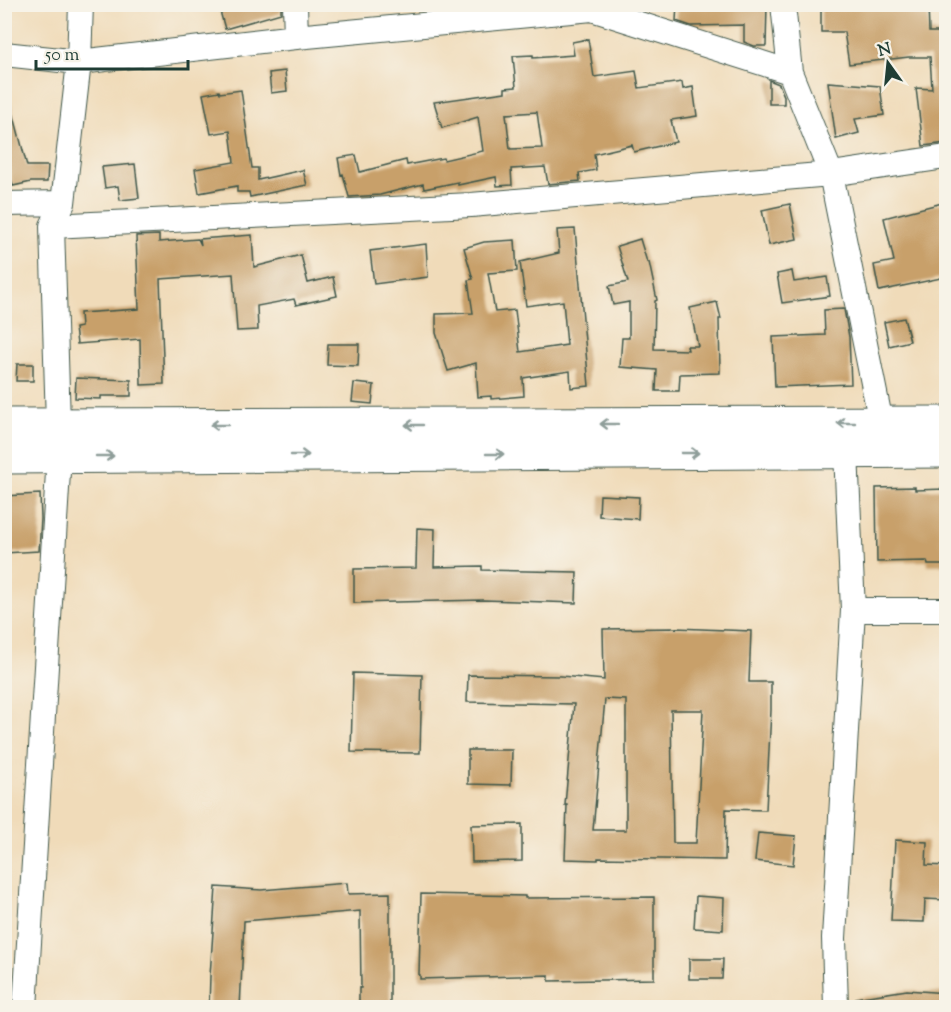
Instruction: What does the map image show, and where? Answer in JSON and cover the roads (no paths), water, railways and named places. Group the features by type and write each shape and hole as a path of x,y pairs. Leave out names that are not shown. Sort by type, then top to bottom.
{"street":[{"path":"25,1008 59,441 52,226 63,203 79,62 81,4"},
{"path":"295,4 296,37"},
{"path":"783,4 790,72 831,174 881,423"},
{"path":"4,54 79,62 592,7 790,72"},
{"path":"52,226 471,206 831,174 946,157"},
{"path":"4,204 63,203"},
{"path":"4,457 59,441 946,423"},
{"path":"4,425 59,441 846,452 946,451"},
{"path":"836,1008 834,938 853,610 846,452"},
{"path":"853,610 946,610"}]}
